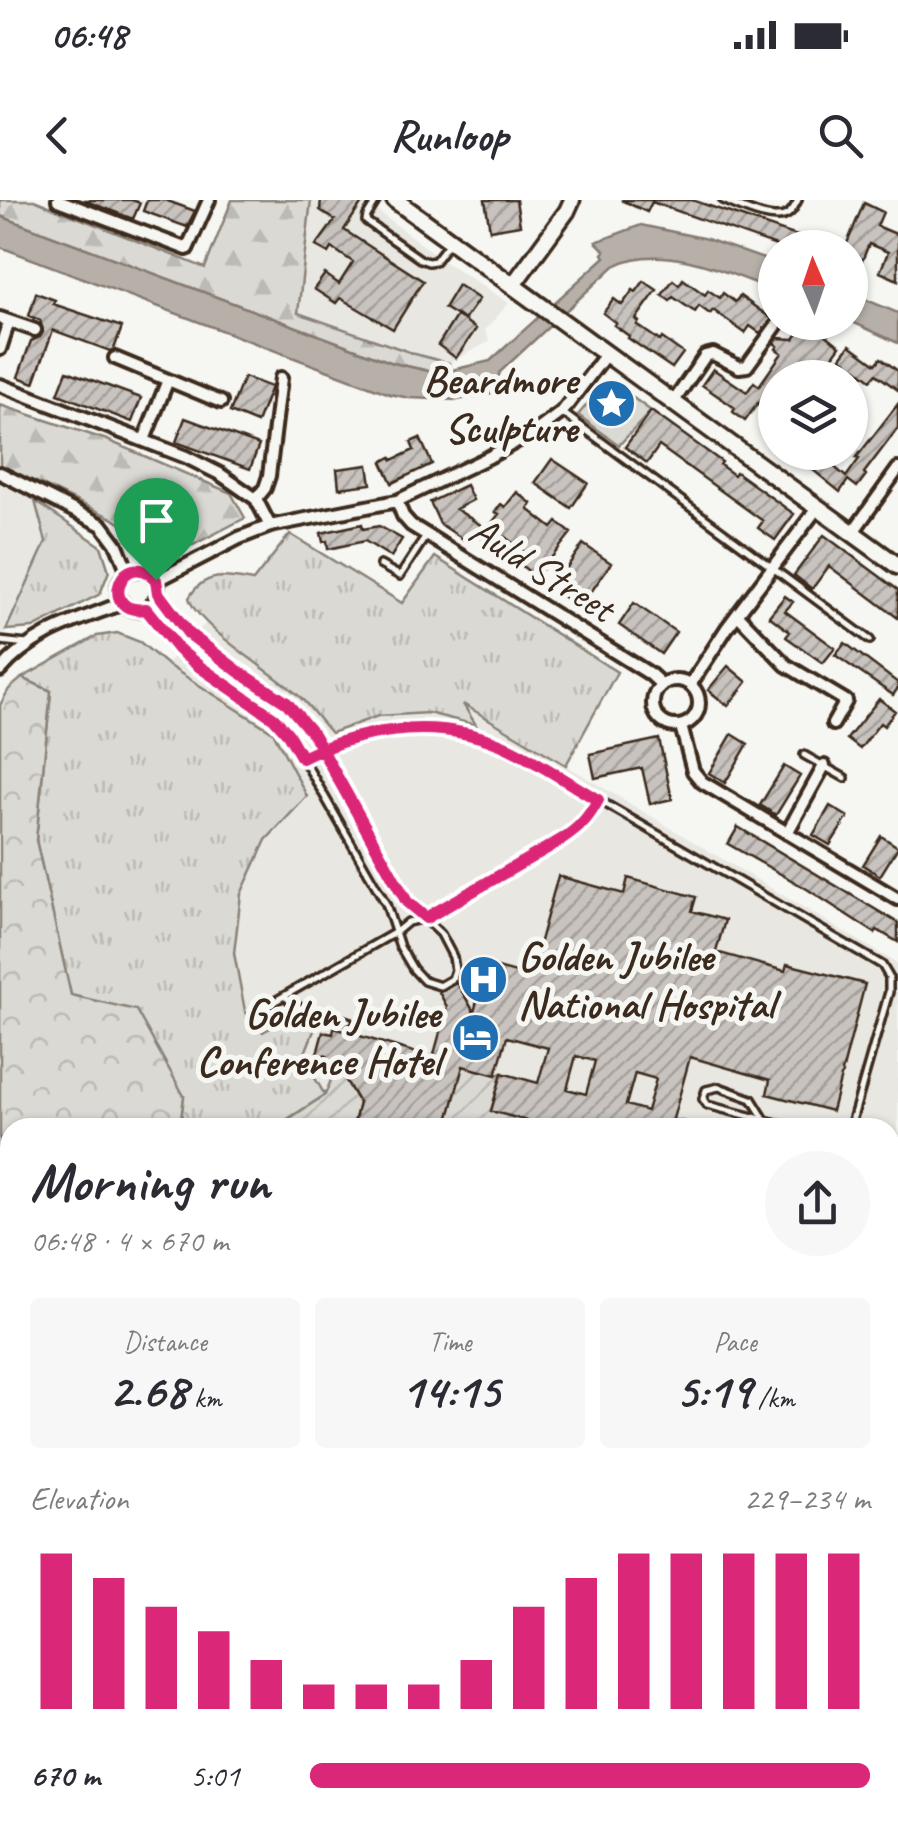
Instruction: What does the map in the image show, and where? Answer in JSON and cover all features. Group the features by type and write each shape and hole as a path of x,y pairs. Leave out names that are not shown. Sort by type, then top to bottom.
{"main road":[{"path":"513,285 572,200"},
{"path":"399,201 898,566"}],"street":[{"path":"66,202 188,250 210,200"},
{"path":"0,350 4,320 35,330"},
{"path":"674,401 705,356 713,354 739,367 747,366 766,340"},
{"path":"156,580 270,526 396,500 489,457 562,412 607,353"},
{"path":"114,358 220,402"},
{"path":"256,499 269,476 282,378"},
{"path":"144,440 168,380"},
{"path":"0,385 186,456 256,499 270,526"},
{"path":"852,532 894,485 898,469"},
{"path":"0,473 102,525 117,545 128,572"},
{"name":"Auld Street","path":"396,500 403,516 426,536 662,685"},
{"path":"690,684 818,506"},
{"path":"128,572 147,572 156,580 156,600 146,609 133,610 123,604 118,586 128,572"},
{"path":"0,671 28,644 63,626 123,604"},
{"path":"738,615 786,666 846,700 833,724"},
{"path":"676,680 690,684 698,697 694,718 681,726 666,724 655,713 654,698 662,685 676,680"},
{"path":"681,726 693,771 702,782 897,895"},
{"path":"787,833 824,766"}],"lane":[{"path":"377,200 366,221 424,261 436,261 450,240"},
{"path":"723,200 773,217 785,217 798,200"},
{"path":"562,412 870,640"},
{"path":"380,565 400,576 426,536"},
{"path":"146,609 178,649 274,718 288,734 386,904 413,970 424,982 440,986 452,979 453,958 440,934 407,902 313,734 287,703 188,633 158,593"},
{"path":"0,641 28,644"},
{"path":"302,758 321,748 379,731 408,728 474,736 508,747 882,965 890,977 890,992 853,1118"},
{"path":"804,755 844,778"},
{"path":"263,1008 408,922 426,918 527,861 579,828 598,800"},
{"path":"284,996 302,1010 348,1021"},
{"path":"758,1118 707,1105 706,1090 719,1087 752,1098 765,1118"}],"shaded area":[{"path":"311,200 363,200 445,262 509,303 485,330 490,341 449,363 297,313"},
{"path":"0,216 393,363 433,372 490,361 605,257 605,251 596,242 641,225 707,239 758,257 758,284 695,262 633,259 614,266 500,372 493,393 457,400 409,398 0,247"},
{"path":"868,300 898,313 898,343 868,329"},
{"path":"0,484 35,501 46,542 0,641"},
{"name":"Golden Jubilee National Hospital","path":"221,574 460,702 898,964 898,1118 181,1118 184,1096 22,678 97,636 117,633 140,642 166,664 206,623 192,608 189,598 195,589"}],"green space":[{"path":"0,200 34,200 205,268 232,200 311,200 298,313 449,363 452,370 434,372 393,363 0,216"},
{"path":"617,386 651,411 619,445 578,415 601,388"},
{"path":"0,405 107,440 231,493 245,518 193,545 160,549 112,518 0,465"},
{"path":"35,501 101,546 109,571 100,594 33,628 6,630 46,542"},
{"path":"290,534 402,603 435,557 617,672 566,765 463,704 476,725 428,713 378,716 331,733 300,697 207,623 189,598 209,579 253,581"},
{"path":"117,633 140,642 166,664 273,732 307,796 266,840 241,894 234,953 245,1011 263,1032 285,1020 315,1028 303,1058 325,1095 289,1118 181,1118 184,1096 71,995 36,840 51,691 22,678 97,636"},
{"path":"22,678 51,691 36,840 71,995 136,1010 184,1096 181,1118 0,1118 0,705 9,689"},
{"path":"337,1065 359,1103 355,1118 290,1118 325,1095"},
{"path":"463,1066 496,1075 502,1073 491,1111 516,1118 449,1118"}],"building":[{"path":"83,200 132,200 140,203 133,219"},
{"path":"147,200 165,200 195,211 187,227 143,211"},
{"path":"321,200 364,200 344,230 423,281 393,329 340,298 336,303 314,289 325,274 339,284 353,262 332,248 329,253 316,246 335,220 320,210"},
{"path":"485,200 516,200 520,225 490,230"},
{"path":"621,200 692,200 780,230 758,230 758,240 652,202 647,212"},
{"path":"864,203 883,212 877,226 896,234 898,229 898,280 880,272 888,252 868,246 868,230 853,230"},
{"path":"683,279 705,295 708,290 720,298 723,293 735,302 740,296 758,309 758,332 750,326 745,333 713,310 710,314 699,306 695,312 673,297 670,301 662,295 673,280 679,285"},
{"path":"644,281 657,290 636,319 637,325 683,353 672,368 628,338 603,313 614,299 622,305"},
{"path":"458,285 479,299 464,320 444,308"},
{"path":"36,293 55,300 53,304 122,327 114,349 110,351 53,330 34,383 18,377 31,341 43,332 40,320 29,316"},
{"path":"457,315 476,329 456,358 438,345"},
{"path":"832,340 840,346 830,360 777,360 782,353 774,343"},
{"path":"850,345 876,364 881,358 898,371 898,390 876,374 871,380 868,378 868,360 841,357"},
{"path":"713,369 747,392 754,382 758,385 758,403 745,421 733,412 735,408 702,385"},
{"path":"67,371 141,398 132,422 58,394"},
{"path":"244,377 271,387 257,423 230,412"},
{"path":"898,404 898,428 868,468 868,443"},
{"path":"651,411 722,462 720,465 794,514 775,540 758,528 763,521 659,446 647,463 625,447"},
{"path":"185,418 259,445 250,469 176,442"},
{"path":"420,438 432,464 392,483 382,462 414,450 411,442"},
{"path":"552,459 588,483 571,508 535,483"},
{"path":"368,465 371,484 339,488 337,469"},
{"path":"813,470 838,470 846,477 851,470 866,470 857,487 848,480 840,492"},
{"path":"466,485 473,500 456,509 487,529 499,514 495,512 501,504 505,507 517,492 532,504 528,509 552,528 557,522 571,533 536,577 522,566 529,556 505,537 495,549 475,533 469,543 440,524 430,502"},
{"path":"362,524 363,529 379,526 402,539 391,557 365,541 328,549 327,541 323,542 321,533"},
{"path":"824,535 898,590 898,618 829,566 812,589 794,575"},
{"path":"583,544 611,563 580,608 552,589"},
{"path":"785,596 793,602 785,611 835,648 823,663 786,637 790,632 769,616"},
{"path":"634,603 676,632 661,654 619,625"},
{"path":"845,643 898,683 893,695 835,655"},
{"path":"728,666 747,682 728,706 708,690"},
{"path":"879,699 895,711 860,749 847,739"},
{"path":"732,734 748,744 725,783 709,773"},
{"path":"659,739 672,799 650,804 642,768 595,778 590,754"},
{"path":"784,766 800,776 776,815 760,805"},
{"path":"830,806 848,817 830,845 813,835"},
{"path":"738,827 898,923 898,942 877,930 875,933 728,844"},
{"path":"881,836 898,847 880,876 863,865"},
{"path":"558,876 624,894 628,878 696,897 692,911 725,920 716,952 785,971 787,964 865,984 832,1111 767,1094 770,1080 690,1057 673,1118 516,1118 491,1111 502,1073 538,1083 548,1048 507,1037 496,1075 463,1066 449,1118 355,1118 359,1103 337,1065 325,1062 327,1056 317,1054 323,1032 333,1034 334,1028 433,1058 447,1007 439,992 457,983 474,1012 487,965 530,977","holes":["576,1056 595,1061 586,1094 567,1089","635,1073 656,1079 647,1111 626,1105"]}],"place":[{"name":"Beardmore Sculpture","path":"612,404"},
{"name":"Golden Jubilee National Hospital","path":"483,980"},
{"name":"Golden Jubilee Conference Hotel","path":"475,1037"}],"route":[{"path":"156,580 141,570 128,572 118,586 123,604 133,610 146,609 178,649 274,718 302,758 321,748 379,731 408,728 474,736 508,747 598,800 591,814 561,840 426,918 407,902 321,748 313,734 287,703 188,633 158,593 156,580"}]}
